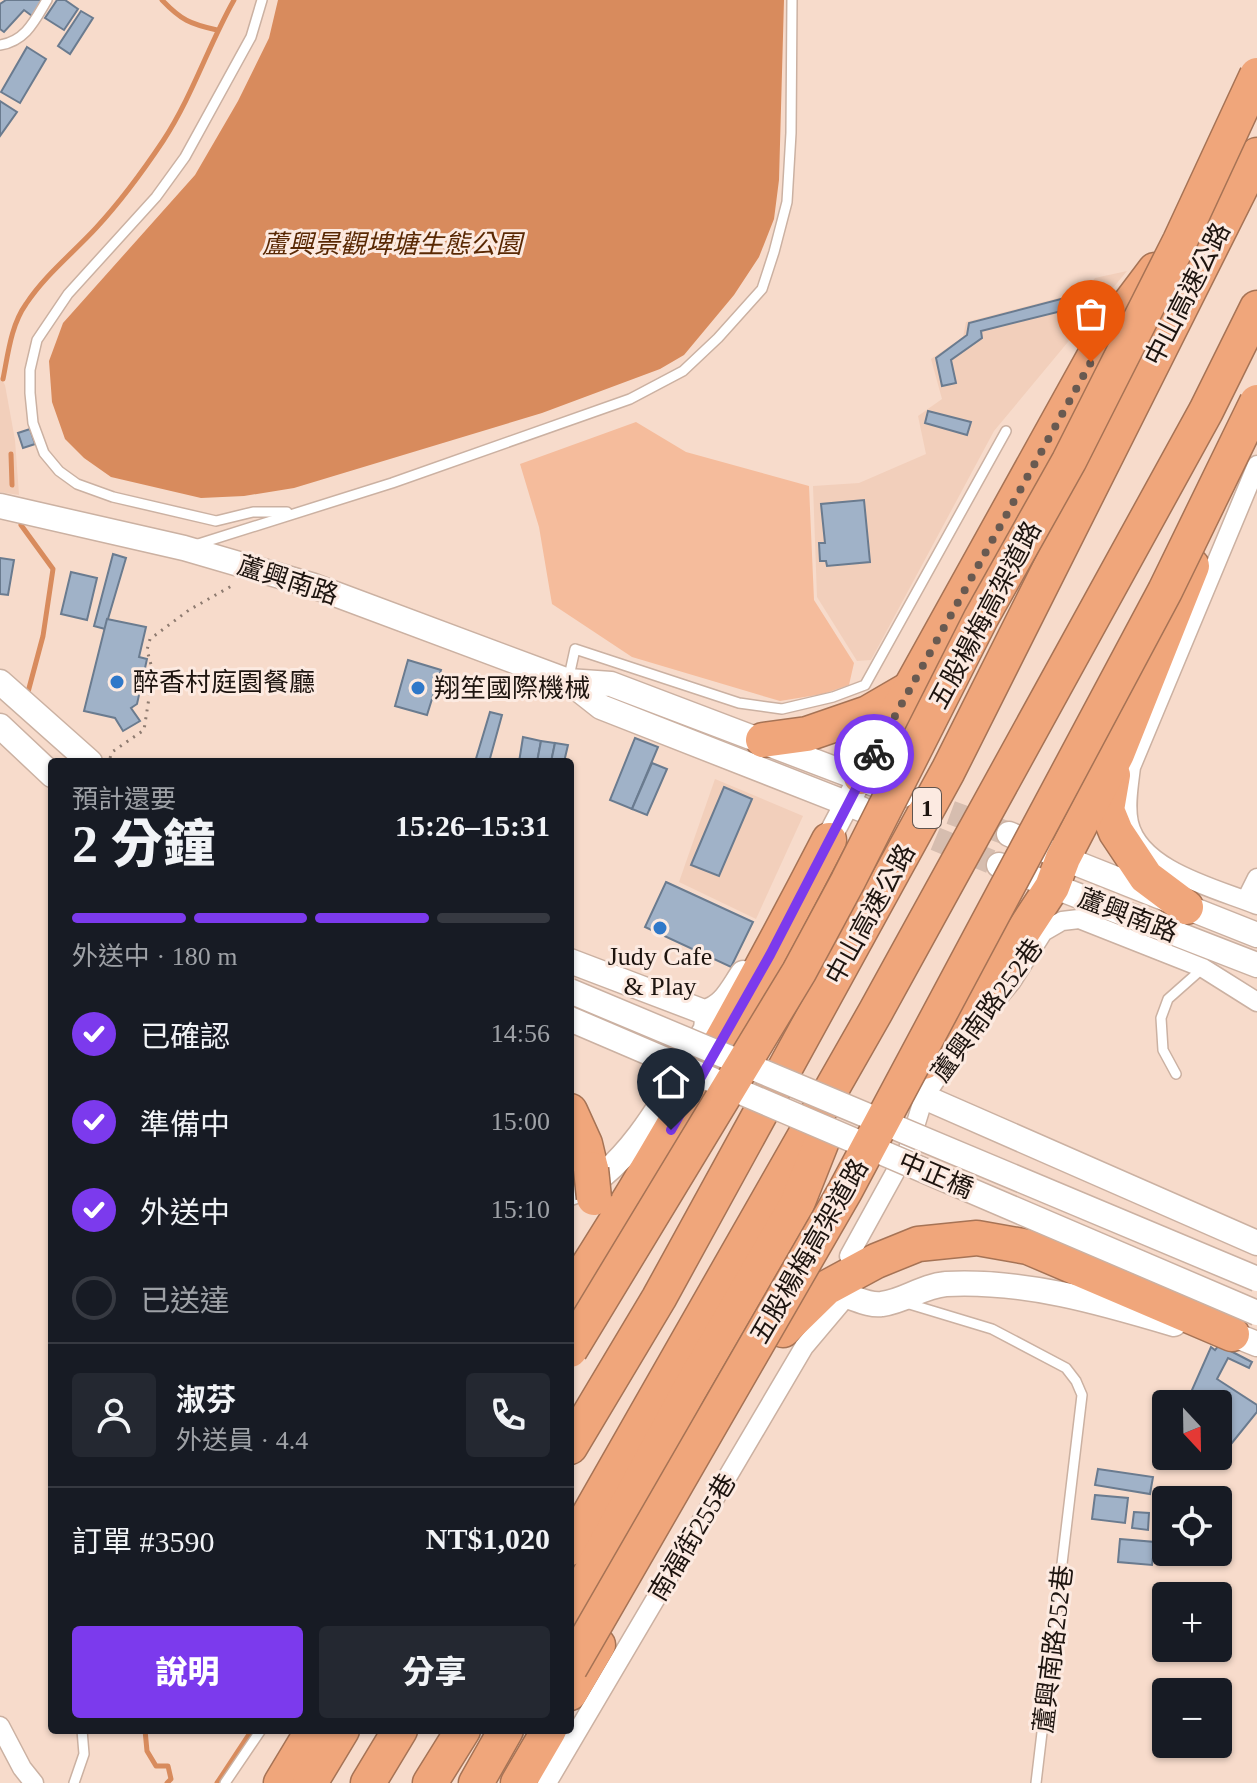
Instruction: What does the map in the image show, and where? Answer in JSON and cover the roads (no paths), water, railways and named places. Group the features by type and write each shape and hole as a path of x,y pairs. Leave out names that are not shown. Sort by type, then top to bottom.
{"highway":[{"name":"五股楊梅高架道路","path":"574,1343 775,1012 848,881 981,618 1083,433 1180,241 1257,75"},
{"path":"855,791 1106,335 1257,132"},
{"name":"中山高速公路","path":"574,1440 659,1298 948,771 1257,155"},
{"name":"中山高速公路","path":"574,1541 876,1011 1206,411 1257,308"},
{"name":"五股楊梅高架道路","path":"574,1661 845,1191 1165,591 1257,402"},
{"path":"574,1686 783,1330 927,1056 978,1000 1057,872 1117,754 1198,551 1257,422"},
{"path":"763,740 807,734 868,713 911,688"},
{"path":"1117,754 1107,810 1116,832 1146,877 1186,907"},
{"path":"574,1288 671,1130 758,976 829,840"},
{"path":"574,1604 690,1389 797,1204 876,1011"},
{"path":"574,1120 585,1144 583,1253 574,1274"},
{"path":"783,1330 826,1288 876,1261 918,1244 977,1238 1028,1247 1249,1330"},
{"path":"281,1783 311,1734"},
{"path":"310,1783 340,1734"},
{"path":"368,1783 398,1734"},
{"path":"430,1783 461,1734"},
{"path":"476,1783 504,1734"},
{"path":"504,1783 532,1734"},
{"path":"518,1783 547,1734"}],"street":[{"path":"1257,465 1131,767 1128,792 1129,825 1148,855 1195,882 1251,903 1257,878"},
{"name":"蘆興南路","path":"0,506 184,548 311,585 568,681 611,684 763,740 855,791 888,819"},
{"name":"蘆興南路","path":"568,681 601,707 855,791 903,795"},
{"path":"0,682 88,758"},
{"path":"0,726 48,771"},
{"path":"574,963 704,1012 715,1010 749,965 769,924 829,840 855,791"},
{"name":"蘆興南路","path":"1009,834 1057,872 1257,965"},
{"name":"蘆興南路","path":"999,865 1057,872 1186,907 1257,935"},
{"name":"蘆興南路252巷","path":"849,1256 908,1149 924,1097 962,1040 1012,981 1043,932 1062,921 1079,919 1203,968 1257,1002"},
{"name":"中正橋","path":"574,993 1257,1279"},
{"path":"585,1187 580,1190 607,1172 630,1147 706,1029 704,1012"},
{"name":"中正橋","path":"574,1021 1249,1330"},
{"path":"924,1097 1257,1243"},
{"path":"847,1296 879,1305 920,1289 943,1284 996,1284 1095,1300 1202,1333 1249,1330"},
{"name":"南福街255巷","path":"547,1783 804,1347 847,1296"},
{"path":"0,1726 22,1768 34,1783"}],"lane":[{"path":"0,45 28,33 47,0"},
{"path":"262,0 251,37 185,157 156,197 68,294 37,340 30,370 30,393 33,423 44,453 59,471 77,484 113,497 216,521 253,512 299,512"},
{"path":"184,548 392,483 630,399 683,371 762,289 787,202 792,0"},
{"path":"568,681 575,649 739,703 782,709 833,697 865,685 1006,431"},
{"path":"1176,1074 1163,1050 1161,1018 1168,999 1203,968"},
{"name":"蘆興南路252巷","path":"897,1300 992,1329 1066,1368 1082,1395 1036,1783"},
{"path":"74,1783 84,1754 82,1734"},
{"path":"225,1783 258,1734"}],"waterway":[{"path":"162,0 186,20 217,30"},
{"path":"3,379 21,312 42,283 114,207 155,152 174,124 234,0"},
{"path":"11,454 12,485"},
{"path":"21,525 53,569 43,636 28,692"},
{"path":"145,1734 147,1751 156,1766 168,1766 171,1779 167,1783"},
{"path":"217,1783 249,1734"}],"tunnel":[{"path":"917,800 1009,834"},
{"path":"902,825 999,865"}],"place":[{"name":"醉香村庭園餐廳","path":"117,682"},
{"name":"翔笙國際機械","path":"418,688"},
{"name":"Judy Cafe & Play","path":"660,928"}],"park label":[{"name":"蘆興景觀埤塘生態公園","path":"392,244"}]}
